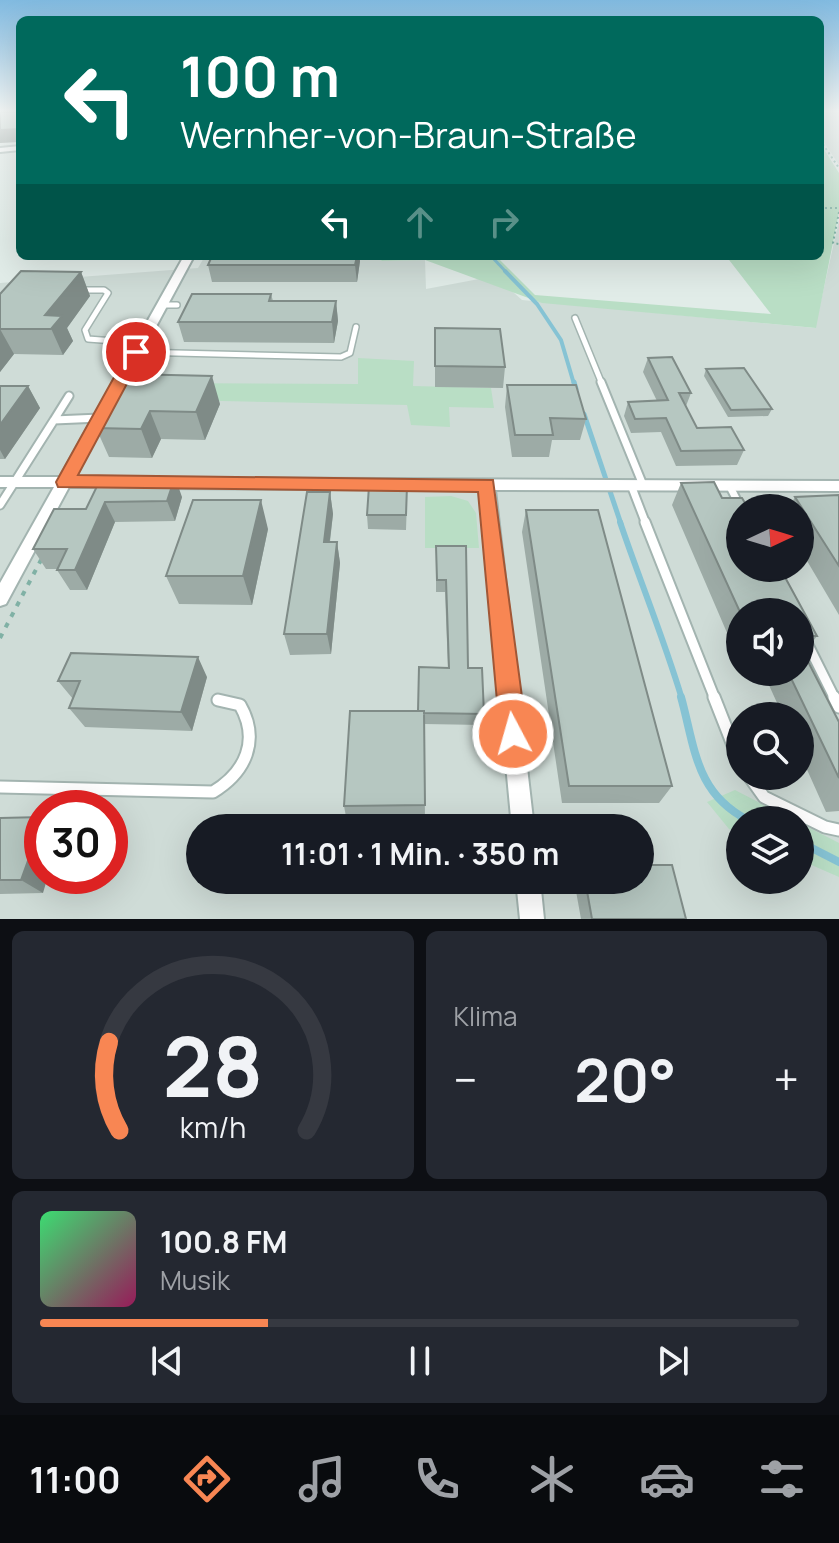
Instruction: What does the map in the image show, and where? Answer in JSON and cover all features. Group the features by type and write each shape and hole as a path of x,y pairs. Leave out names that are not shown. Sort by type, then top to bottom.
{"street":[{"path":"0,599 187,260"},
{"path":"7,482 839,486"},
{"path":"487,485 522,814"},
{"path":"529,894 532,919"}],"lane":[{"path":"76,290 104,290 108,293 85,330 88,339 139,348 341,357 350,353 356,327"},
{"path":"162,305 177,305"},
{"path":"575,318 631,485 726,727"},
{"path":"0,505 7,482 69,396"},
{"path":"54,420 100,418"},
{"path":"729,485 734,494"},
{"path":"814,657 839,707"},
{"path":"0,787 213,792 226,785 244,762 253,737 248,717 240,705 218,700"},
{"path":"759,790 764,797 825,827 839,830"}],"path":[{"path":"839,210 833,243 839,244"}],"shaded area":[{"path":"839,220 839,919 0,919 0,283 198,268 203,260 425,260 426,289 495,276 522,300 815,328"}],"green space":[{"path":"824,155 828,155 839,173 839,212 816,328 542,303 425,260 500,260 535,295 771,314 729,260 824,260"},
{"path":"358,358 414,361 413,386 491,388 494,408 449,407 450,427 411,425 407,405 130,399 139,383 358,384"},
{"path":"451,496 468,501 476,513 479,548 425,548 425,497"},
{"path":"735,790 766,806 726,806 726,825 707,802"},
{"path":"814,830 839,843 839,877 814,866"}],"building":[{"path":"210,260 356,260 355,265 208,265"},
{"path":"21,271 81,272 45,315 62,316 51,329 0,329 0,294"},
{"path":"192,294 271,294 269,301 336,301 332,322 178,322"},
{"path":"435,328 500,329 505,367 435,366"},
{"path":"672,357 691,393 679,393 697,428 731,427 744,450 681,451 666,418 635,419 628,402 668,400 648,358"},
{"path":"744,368 772,409 731,410 706,369"},
{"path":"128,374 212,376 196,412 150,411 141,429 96,428"},
{"path":"507,385 576,385 586,419 550,418 553,435 515,435"},
{"path":"0,386 28,386 0,425"},
{"path":"175,477 167,501 105,502 75,570 57,570 67,549 33,549 54,509 86,509 101,478"},
{"path":"714,482 722,498 726,498 726,581 681,483"},
{"path":"369,486 407,486 406,515 367,515"},
{"path":"307,492 330,492 324,542 337,542 327,634 284,634"},
{"path":"839,495 839,566 814,527 814,496"},
{"path":"193,500 261,500 243,576 166,576"},
{"path":"526,510 598,510 672,786 569,786"},
{"path":"436,546 466,546 468,668 482,668 484,714 418,711 419,667 449,668 446,580 437,580"},
{"path":"726,582 788,582 796,598 734,598"},
{"path":"71,653 198,657 181,712 69,708 80,681 58,681"},
{"path":"814,673 839,722 839,778 814,726 814,702 802,702 795,686 814,686"},
{"path":"350,711 424,711 425,805 344,806"},
{"path":"24,817 24,872 21,880 0,880 0,818"},
{"path":"654,865 672,865 686,919 592,919 588,894 654,894"}],"waterway":[{"path":"495,260 507,273"},
{"path":"505,271 537,304 561,340 574,384"},
{"path":"574,382 576,389"},
{"path":"584,414 621,524"},
{"path":"620,522 682,699"},
{"path":"681,697 700,767 707,782 727,806"},
{"path":"814,849 839,862"}],"route":[{"path":"136,352 65,482 487,485 513,734"}]}
